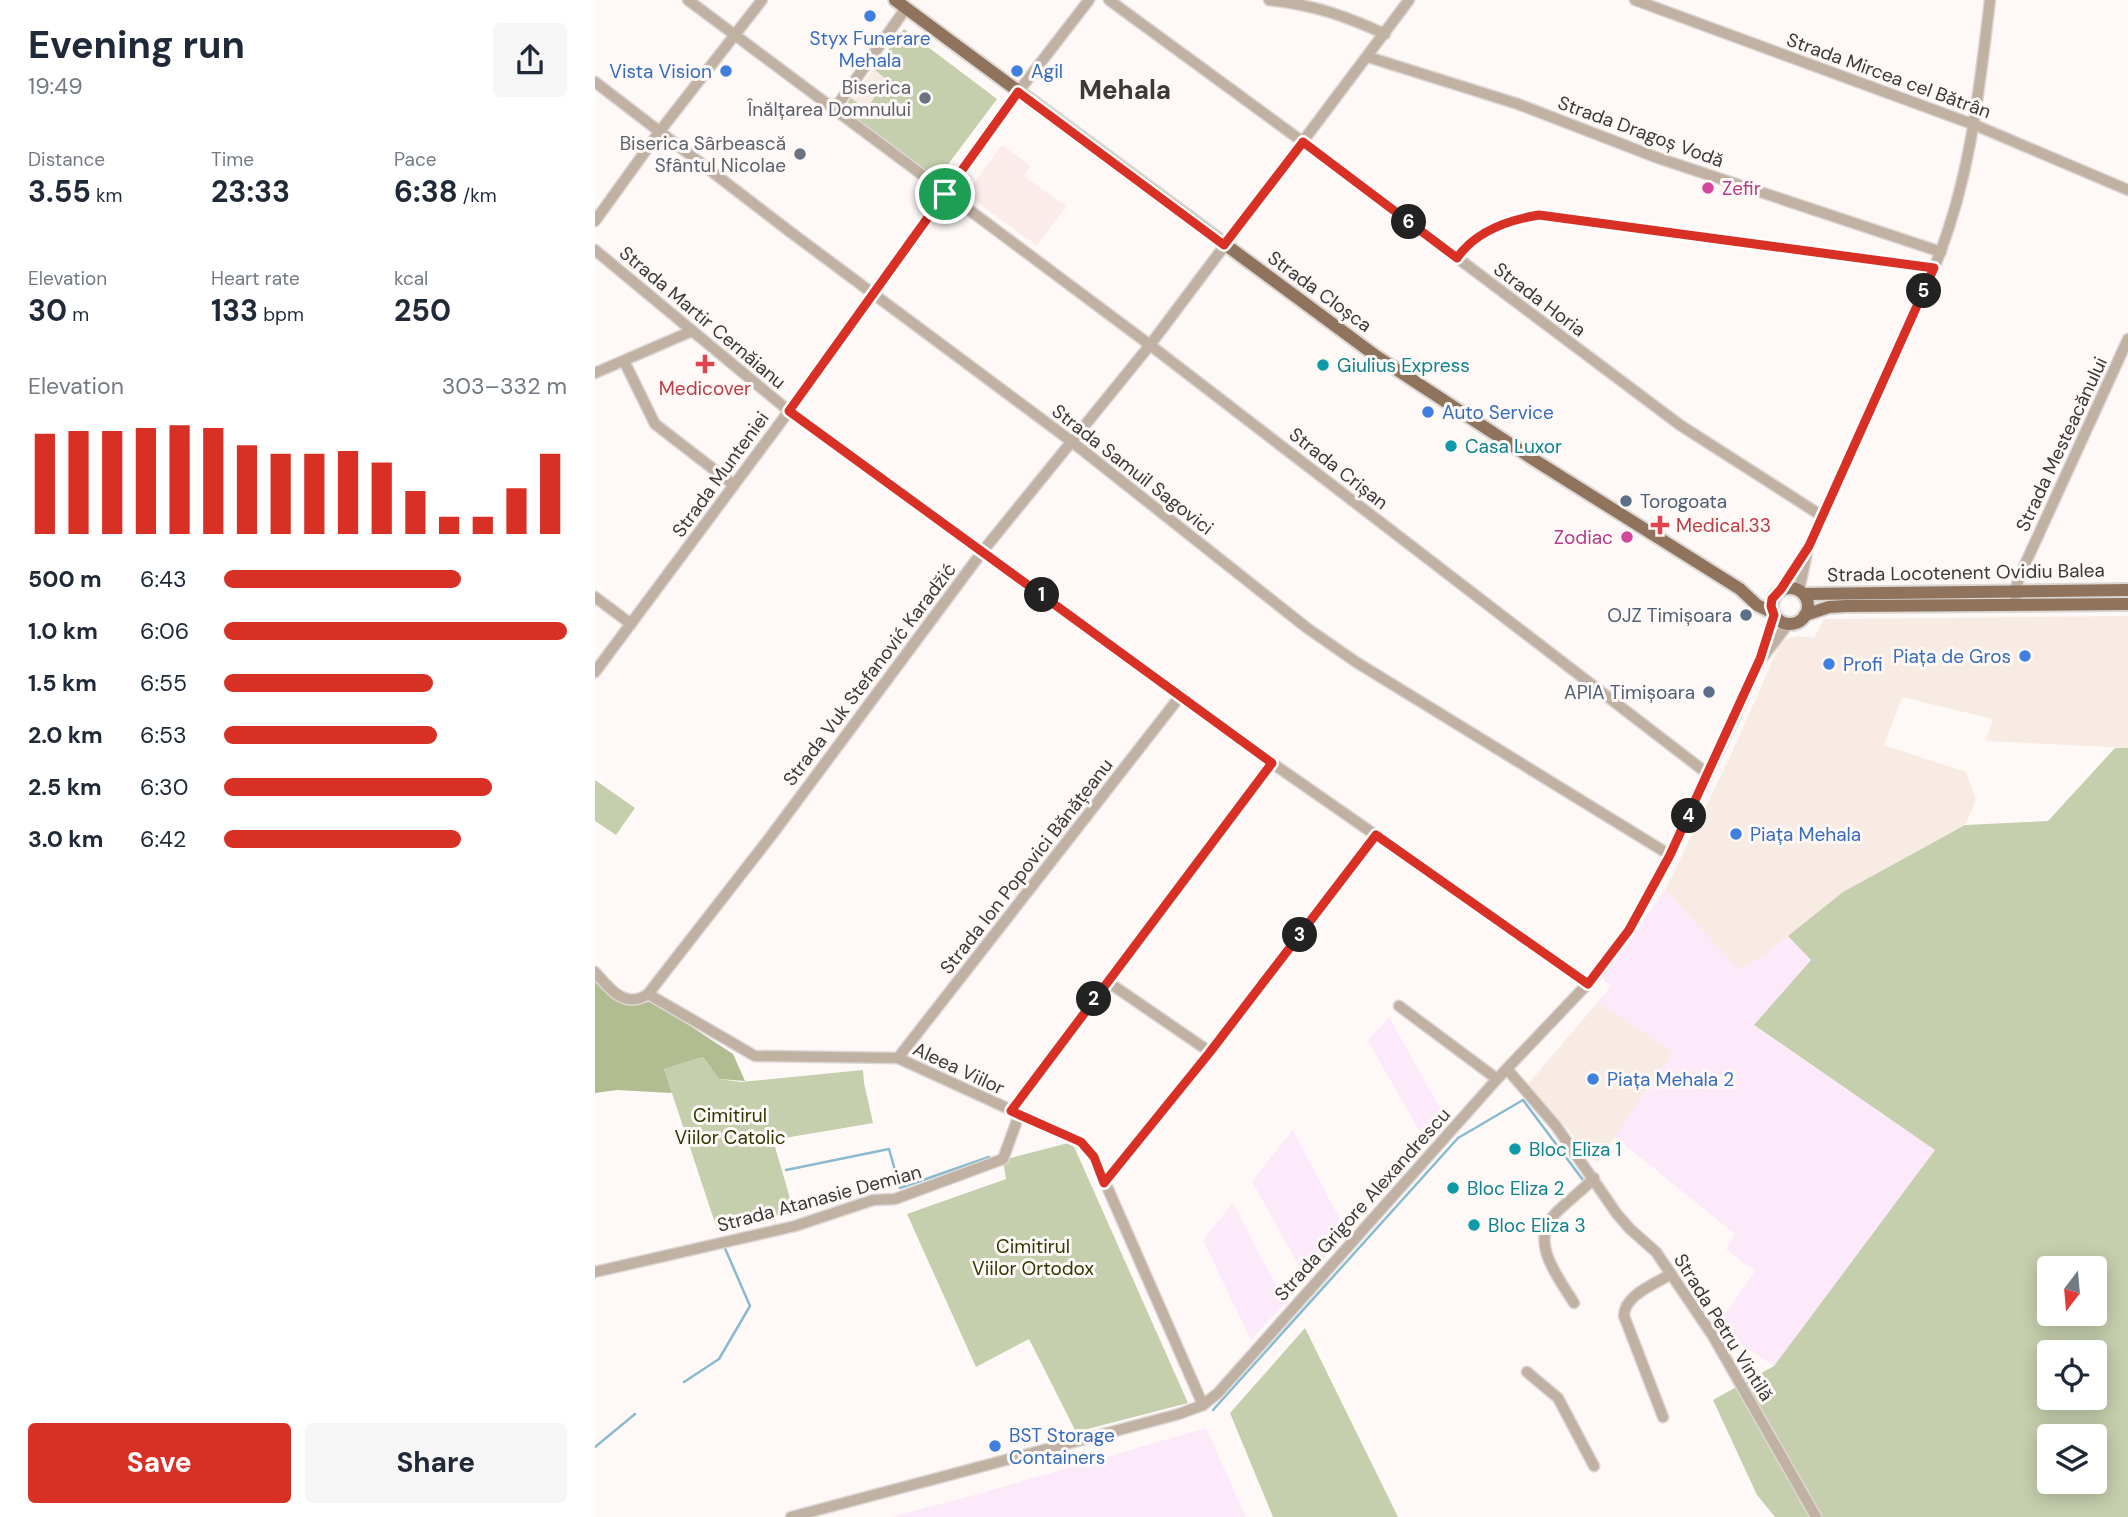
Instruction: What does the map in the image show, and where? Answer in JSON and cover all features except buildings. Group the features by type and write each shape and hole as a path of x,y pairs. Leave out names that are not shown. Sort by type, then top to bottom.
{"main road":[{"name":"Strada Cloșca","path":"900,4 1376,356 1740,589 1757,605 1773,614"},
{"path":"1792,587 1802,592 1808,603 1805,615 1799,621 1788,624 1778,620 1773,614 1771,603 1778,591 1792,587"},
{"name":"Strada Cloșca","path":"1740,589 1759,594 1778,591"},
{"name":"Strada Locotenent Ovidiu Balea","path":"1802,592 2128,590"},
{"name":"Strada Locotenent Ovidiu Balea","path":"1805,615 1837,607 2128,604"}],"street":[{"path":"688,0 834,110 900,4"},
{"path":"595,220 762,0"},
{"name":"Strada Munteniei","path":"595,672 789,411 1018,92 1089,0"},
{"name":"Strada Horia","path":"1109,0 1680,425 1822,516"},
{"path":"1269,0 1307,5 1353,19 1385,34"},
{"name":"Strada Vuk Stefanović Karadžić","path":"648,994 771,836 982,552 1150,345 1409,0"},
{"name":"Strada Mircea cel Bătrân","path":"1635,0 1975,125 2128,190"},
{"path":"1778,591 1809,546 1941,252 1960,196 1975,125 1990,0"},
{"name":"Strada Dragoș Vodă","path":"1368,57 1518,104 1658,158 1941,252"},
{"name":"Strada Samuil Sagovici","path":"595,82 1071,441 1307,628 1346,655 1670,855"},
{"name":"Strada Crișan","path":"834,110 1150,345 1708,774"},
{"path":"1457,258 1464,247 1483,234 1519,218 1539,215 1934,268"},
{"name":"Strada Martir Cernăianu","path":"595,250 789,411 1272,763 1588,984"},
{"path":"595,373 692,331"},
{"name":"Strada Mesteacănului","path":"2016,604 2015,590 2042,525 2128,339"},
{"path":"624,361 655,424 734,485"},
{"path":"1802,592 1809,546"},
{"path":"595,597 631,624"},
{"name":"Strada Grigore Alexandrescu","path":"792,1517 1179,1414 1203,1405 1217,1393 1497,1079 1588,984 1629,930 1670,855 1708,774 1760,659 1773,614"},
{"name":"Strada Grigore Alexandrescu","path":"1760,659 1788,624"},
{"name":"Strada Ion Popovici Bănățeanu","path":"898,1058 1181,695"},
{"name":"Strada Atanasie Demian","path":"595,1272 795,1226 873,1199 895,1199 1003,1159 1015,1113 1108,982 1272,763"},
{"path":"1104,1183 1210,1052 1376,835"},
{"name":"Aleea Viilor","path":"595,972 618,996 634,1000 648,994 755,1056 898,1058 1081,1142 1094,1157 1203,1405"},
{"path":"1108,982 1210,1052"},
{"path":"1399,1006 1497,1079"},
{"name":"Strada Petru Vintilă","path":"1507,1069 1556,1126 1630,1229 1656,1252 1713,1336 1817,1517"},
{"path":"1574,1303 1546,1253 1543,1241 1545,1228 1554,1215 1594,1178"},
{"path":"1663,1416 1624,1316 1624,1307 1629,1300 1671,1275"},
{"path":"1527,1372 1558,1398 1594,1465"}],"shaded area":[{"path":"874,69 888,80 866,109 851,98"},
{"path":"1002,145 1031,166 1024,176 1066,206 1037,246 966,194"},
{"path":"2128,616 2128,748 1986,741 1993,719 1902,697 1884,745 1966,772 1976,800 1965,825 1843,892 1766,954 1739,970 1665,890 1728,761 1782,640 1798,636 1814,638 1824,619"},
{"path":"1665,890 1739,970 1766,954 1788,936 1811,960 1754,1026 1935,1150 1774,1366 1716,1328 1755,1271 1726,1249 1735,1234 1615,1137 1673,1052 1598,1002 1611,986 1602,979"},
{"name":"Piața Mehala 2","path":"1598,1002 1673,1052 1597,1163 1528,1084"},
{"path":"1389,1017 1447,1121 1427,1144 1368,1041"},
{"path":"1293,1130 1347,1233 1306,1279 1252,1181"},
{"path":"1233,1203 1285,1303 1251,1340 1203,1240"},
{"path":"1206,1428 1246,1517 891,1517 978,1494"}],"green space":[{"path":"904,29 997,99 937,179 843,109 851,98 866,109 887,80 874,69"},
{"path":"2115,748 2128,748 2128,1517 1775,1517 1757,1495 1713,1400 1774,1366 1935,1150 1754,1025 1811,960 1788,936 1843,892 1965,825 2048,821"},
{"path":"595,780 635,808 616,835 595,821"},
{"path":"595,981 620,1001 635,1004 652,1001 733,1054 745,1081 719,1079 703,1057 664,1069 672,1093 617,1090 595,1093"},
{"name":"Cimitirul Viilor Catolic","path":"703,1057 719,1079 741,1082 863,1070 873,1123 773,1140 794,1212 718,1232 664,1069"},
{"name":"Cimitirul Viilor Ortodox","path":"1072,1142 1188,1403 1076,1432 1029,1339 976,1367 907,1214 1006,1179 1003,1160"},
{"path":"1305,1328 1398,1517 1273,1517 1230,1413"}],"waterway":[{"path":"1213,1410 1458,1138 1523,1100 1583,1180"},
{"path":"786,1170 889,1149 900,1188 989,1157"},
{"path":"684,1382 719,1359 750,1306 724,1246"},
{"path":"595,1447 635,1414"}],"place":[{"name":"Styx Funerare Mehala","path":"870,16"},
{"name":"Vista Vision","path":"726,71"},
{"name":"Agil","path":"1017,71"},
{"name":"Biserica Înălțarea Domnului","path":"925,98"},
{"name":"Biserica Sârbească Sfântul Nicolae","path":"800,154"},
{"name":"Zefir","path":"1708,188"},
{"name":"Medicover","path":"705,364"},
{"name":"Giulius Express","path":"1323,365"},
{"name":"Auto Service","path":"1428,412"},
{"name":"Casa Luxor","path":"1451,446"},
{"name":"Torogoata","path":"1626,501"},
{"name":"Medical.33","path":"1660,525"},
{"name":"Zodiac","path":"1627,537"},
{"name":"OJZ Timișoara","path":"1746,615"},
{"name":"Piața de Gros","path":"2025,656"},
{"name":"Profi","path":"1829,664"},
{"name":"APIA Timișoara","path":"1709,692"},
{"name":"Piața Mehala","path":"1736,834"},
{"name":"Piața Mehala 2","path":"1593,1079"},
{"name":"Bloc Eliza 1","path":"1515,1149"},
{"name":"Bloc Eliza 2","path":"1453,1188"},
{"name":"Bloc Eliza 3","path":"1474,1225"},
{"name":"BST Storage Containers","path":"995,1446"}],"district":[{"name":"Mehala","path":"1125,90"}],"route":[{"path":"1018,92 1224,245 1303,142 1457,258 1464,247 1483,234 1519,218 1539,215 1934,268 1809,546 1772,599 1774,615 1760,659 1670,855 1629,930 1588,984 1376,835 1210,1052 1104,1183 1094,1157 1081,1142 1011,1111 1272,763 789,411 945,194 1018,92"}]}
